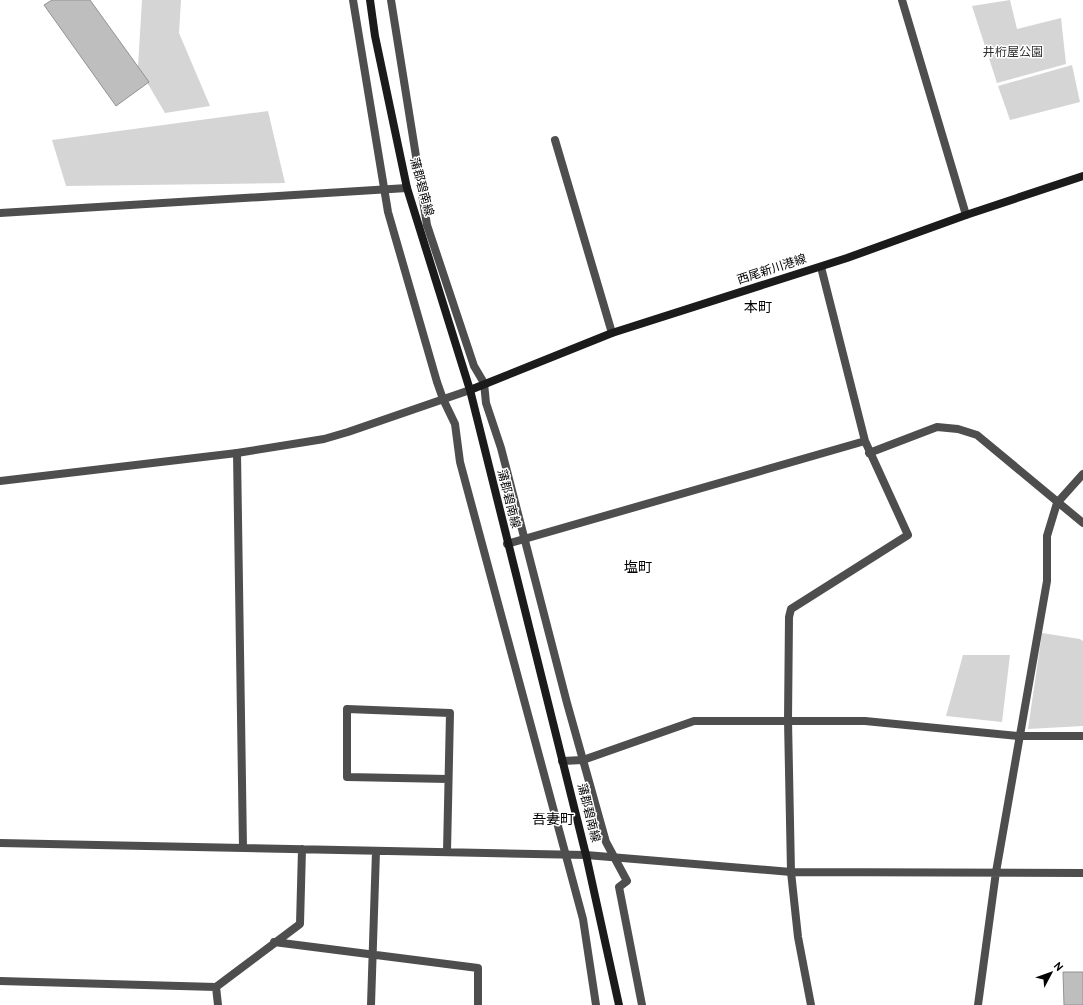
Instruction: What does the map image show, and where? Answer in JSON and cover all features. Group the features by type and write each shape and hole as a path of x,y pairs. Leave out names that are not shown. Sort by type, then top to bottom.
{"main road":[{"name":"蒲郡碧南線","path":"370,0 375,36 407,188 470,390 507,544 586,855 619,1005"},
{"name":"西尾新川港線","path":"470,390 484,383 612,333 821,267 966,215 1083,176"}],"street":[{"path":"353,0 388,212 443,399 456,424 460,462 564,855 583,918 596,1005"},
{"path":"391,0 427,225 474,366 484,383 486,403 501,448 524,540 606,842 627,881 619,887 642,1005"},
{"path":"902,0 966,215"},
{"path":"555,140 612,333"},
{"path":"0,213 407,188"},
{"path":"811,1005 798,936 791,872 788,720 789,617 791,609 908,535 884,481 869,453 865,441 821,267"},
{"path":"0,481 238,453 324,439 470,390"},
{"path":"869,453 937,427 958,428 977,435 1057,503 1083,523"},
{"path":"507,544 865,441"},
{"path":"238,453 243,848"},
{"path":"978,1005 996,872 1047,581 1047,536 1057,503 1083,474"},
{"path":"447,852 450,713 347,709 347,777 448,779"},
{"path":"562,761 583,760 694,721 865,721 1019,736 1083,736"},
{"path":"0,843 586,855 791,872 1083,873"},
{"path":"0,981 216,987 300,924 302,849"},
{"path":"371,1005 376,851"},
{"path":"274,942 373,956 478,968 478,1005"},
{"path":"216,987 218,1005"}],"green space":[{"path":"142,0 181,0 179,33 210,106 165,113 138,67"},
{"name":"井桁屋公園","path":"1010,0 1017,29 1061,18 1066,64 997,83 972,6"},
{"path":"1072,65 1080,102 1010,120 998,86"},
{"path":"268,111 285,183 66,186 52,140"},
{"path":"1042,633 1080,639 1083,641 1083,726 1028,729"},
{"path":"963,655 1010,655 1002,722 946,716"}],"building":[{"path":"52,0 90,0 149,82 116,106 44,5"},
{"path":"1063,972 1083,972 1083,1005 1064,1005"}],"district":[{"name":"本町","path":"758,308"},
{"name":"塩町","path":"638,568"},
{"name":"吾妻町","path":"553,820"}]}
